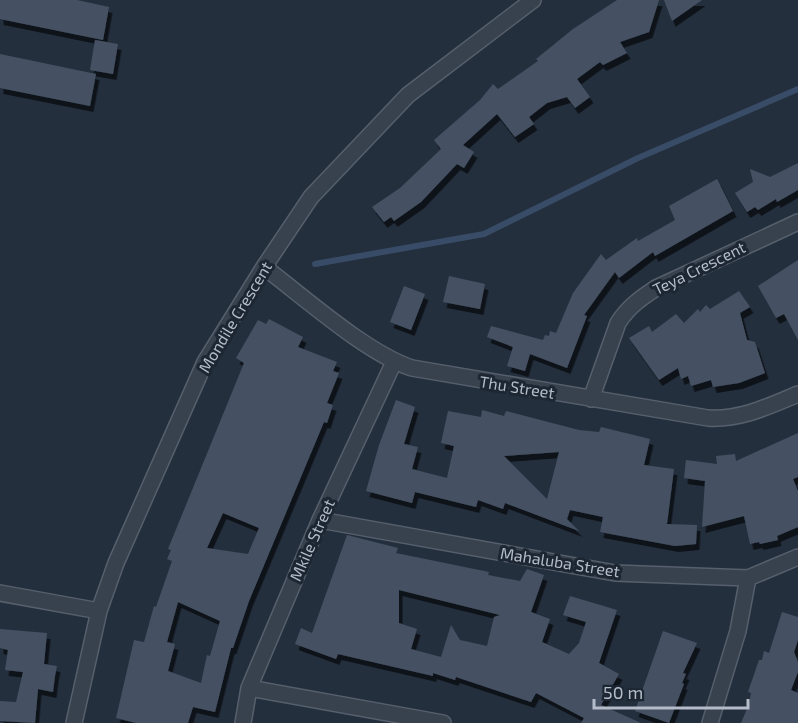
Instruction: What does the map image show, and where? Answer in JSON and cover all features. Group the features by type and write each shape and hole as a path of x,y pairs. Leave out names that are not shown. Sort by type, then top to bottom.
{"street":[{"name":"Mondile Crescent","path":"74,723 99,611 116,563 205,362 264,267 311,197 408,95 532,0"},
{"name":"Teya Crescent","path":"591,399 618,323 625,311 656,288 798,222"},
{"name":"Thu Street","path":"264,267 394,362 435,374 722,419 751,414 798,394"},
{"name":"Mkile Street","path":"243,723 249,688 320,520 394,362"},
{"name":"Mahaluba Street","path":"320,520 615,573 748,578 798,557"},
{"path":"710,723 738,631 748,578"},
{"path":"0,593 99,611"},
{"path":"249,688 443,723"}],"building":[{"path":"0,0 77,0 109,7 103,40 0,19"},
{"path":"617,0 659,0 649,32 620,42 627,53 603,65 600,62 577,79 590,97 575,108 567,97 547,103 529,117 534,124 515,137 497,114 463,145 474,152 464,168 457,164 421,202 394,221 391,217 384,222 372,207 400,188 441,149 434,140 480,100 493,84 498,89 538,61 536,59 573,29"},
{"path":"664,0 702,0 672,21"},
{"path":"95,40 118,44 113,74 90,70"},
{"path":"0,54 96,74 90,106 0,88"},
{"path":"798,163 798,190 777,202 776,199 758,210 755,207 747,212 735,193 753,182 750,169 770,177"},
{"path":"717,179 733,211 655,256 653,252 619,278 615,272 584,315 587,316 567,368 530,354 525,371 507,366 513,347 487,337 491,326 543,340 545,335 549,336 550,331 556,333 573,293 601,254 606,260 637,238 638,241 675,220 669,206"},
{"path":"798,260 798,340 784,314 776,318 758,286"},
{"path":"449,276 485,284 480,309 443,302"},
{"path":"404,286 425,294 411,330 390,322"},
{"path":"739,291 750,307 740,313 747,340 755,342 765,373 739,383 713,387 711,380 691,386 688,376 681,379 678,368 659,380 629,338 649,326 652,332 676,314 684,323 698,309 700,312 706,305 710,309"},
{"path":"269,319 303,337 298,347 337,362 333,371 339,373 327,403 333,405 327,423 324,422 249,601 233,648 231,648 215,712 193,707 188,723 136,723 116,718 134,640 144,642 154,606 156,607 172,561 167,559 171,550 168,549 244,363 236,358 258,320 266,324","holes":["223,513 259,528 248,554 207,548","178,602 220,621 210,656 207,655 201,683 168,671 175,644 167,642"]},
{"path":"396,400 415,407 404,444 418,447 412,469 447,478 454,446 441,443 448,411 481,417 482,410 504,416 506,411 579,430 599,432 601,427 650,439 644,465 674,469 667,524 697,525 696,544 675,546 600,532 603,517 570,510 567,519 579,531 505,503 503,509 478,500 476,507 415,492 412,503 366,491 379,445","holes":["559,452 547,499 504,456"]},
{"path":"798,433 798,477 793,479 798,491 798,527 777,536 778,540 750,544 744,516 702,527 705,481 684,478 686,460 717,464 716,456 735,454 736,461"},
{"path":"347,535 398,548 396,553 489,572 488,575 520,581 527,569 544,575 531,612 550,619 542,642 569,654 579,643 586,622 563,615 570,596 617,610 599,663 619,674 601,705 641,723 581,723 584,718 536,693 531,702 456,677 455,680 433,673 433,676 338,654 336,659 295,644 301,628 312,633","holes":["399,590 500,615 494,617 487,646 460,640 451,625 441,657 411,649 417,629 399,623"]},
{"path":"782,612 798,617 798,640 794,652 798,662 798,672 791,690 798,693 798,723 741,723 749,704 751,693 748,692 759,660 762,660 764,651 769,653"},
{"path":"0,629 47,633 44,664 57,666 53,692 38,689 35,723 0,721 0,701 16,702 23,672 5,670 8,650 0,648"},
{"path":"663,631 697,643 683,673 686,674 682,683 684,684 669,723 635,711"}],"waterway":[{"path":"315,264 484,234 638,158 798,89"}]}
